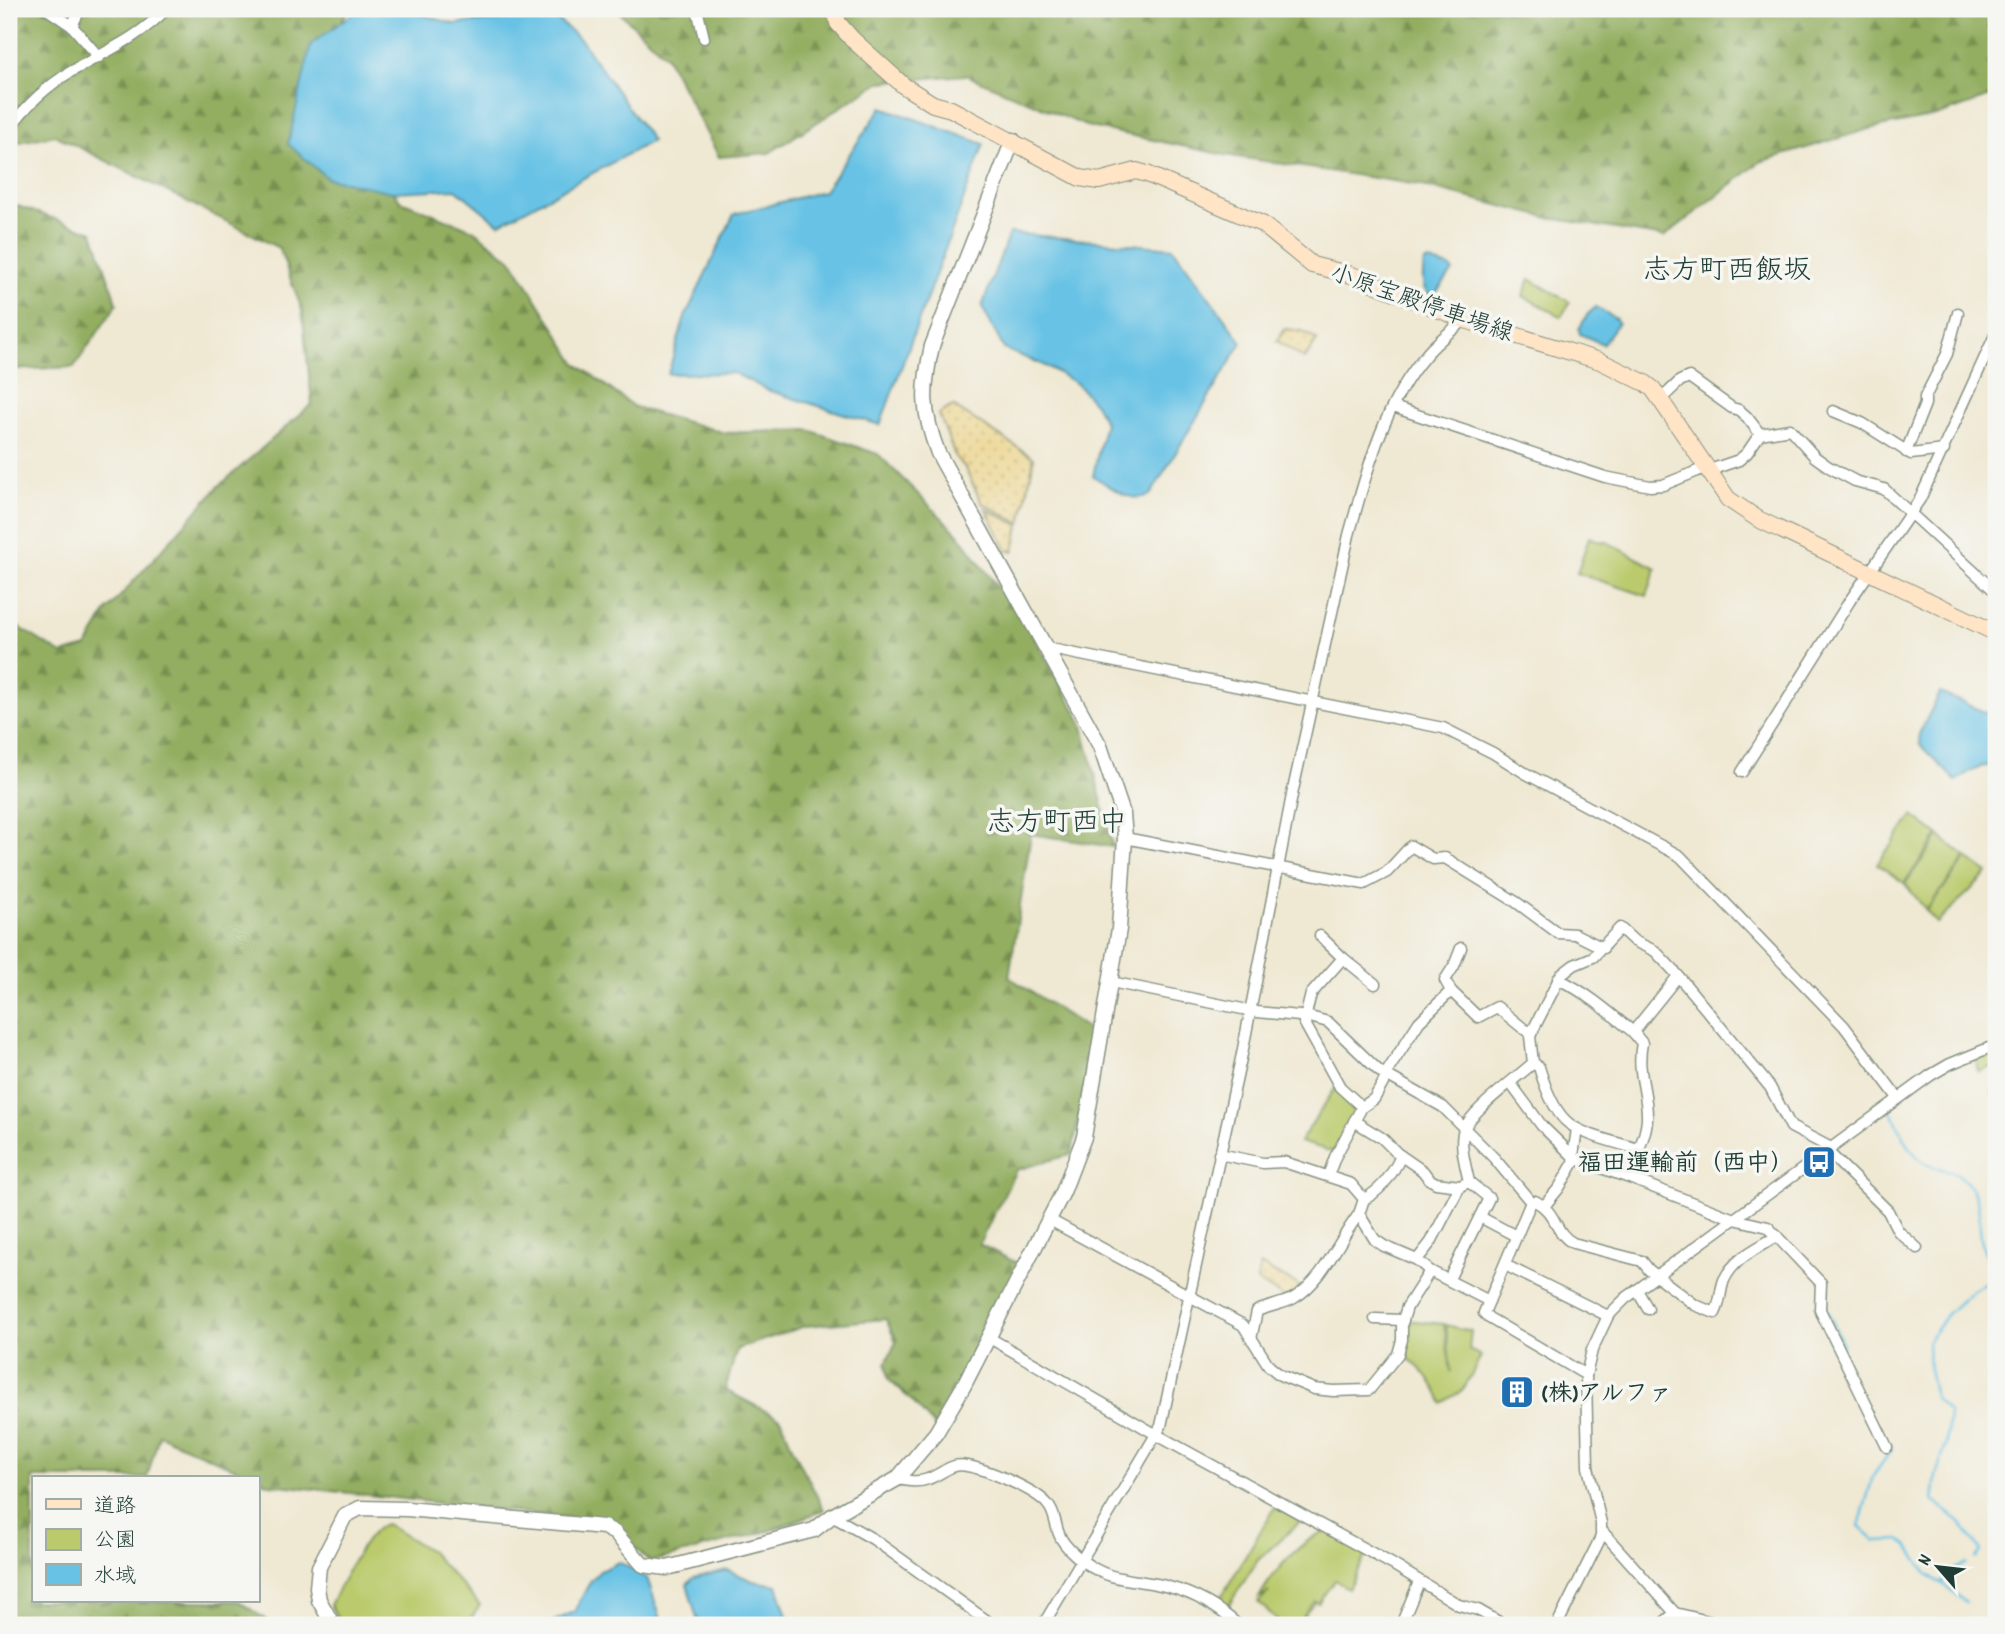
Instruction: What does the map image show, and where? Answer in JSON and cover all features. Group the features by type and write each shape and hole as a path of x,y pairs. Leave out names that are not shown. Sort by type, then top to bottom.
{"main road":[{"name":"小原宝殿停車場線","path":"834,9 838,23 852,39 904,86 933,104 951,109 1080,178 1099,181 1136,171 1147,174 1262,224 1312,265 1352,275 1465,320 1600,361 1645,383 1660,400 1728,499 1744,511 1996,633"}],"street":[{"path":"47,9 72,26 99,57"},
{"path":"72,26 80,9"},
{"path":"9,129 23,110 69,72 99,57 153,23 166,9"},
{"path":"697,9 704,38"},
{"path":"333,1625 319,1600 319,1567 345,1516 360,1508 407,1509 604,1527 615,1533 643,1565 667,1568 814,1530 832,1516 897,1479 936,1433 963,1387 1063,1192 1084,1137 1111,982 1119,929 1125,838 1123,814 1100,746 938,453 924,407 925,375 932,346 1013,141"},
{"path":"1906,452 1926,395 1947,354 1958,313"},
{"path":"1043,1625 1161,1426 1242,1054 1312,701 1352,523 1392,407 1427,353 1465,320"},
{"path":"1742,772 1849,603 1920,499 1996,333"},
{"path":"1660,400 1680,381 1689,377 1732,408 1739,410 1760,434"},
{"path":"1392,407 1605,477 1650,486 1664,485 1739,460 1760,434 1790,429 1815,457 1855,481 1884,489 1996,592"},
{"path":"1833,411 1862,423 1906,452 1913,454 1944,450"},
{"path":"1046,648 1443,728 1493,753 1679,856 1844,1026 1898,1098"},
{"path":"1125,838 1364,884 1387,872 1411,846 1433,859 1445,858 1516,902 1558,933 1576,934 1603,948"},
{"path":"1533,1063 1531,1032 1558,979 1574,965 1593,957 1620,928 1634,941 1656,951 1770,1087 1791,1127 1829,1149 1888,1211 1898,1231 1917,1248"},
{"path":"1320,936 1375,984"},
{"path":"1461,948 1444,982 1451,991 1478,1017 1497,1007 1531,1032"},
{"path":"1343,958 1311,994 1304,1023 1340,1087 1362,1107"},
{"path":"1633,1031 1678,976"},
{"path":"1558,979 1583,991 1633,1031 1642,1042 1639,1062 1647,1122 1627,1177"},
{"path":"1111,982 1250,1011 1328,1022 1386,1076 1443,1107 1494,1158 1531,1202"},
{"path":"1328,1176 1362,1107 1374,1099 1419,1023 1451,991"},
{"path":"1725,1625 1675,1613 1602,1531 1588,1466 1586,1375 1597,1338 1608,1316 1637,1290 1898,1098 1950,1063 1996,1045"},
{"path":"1533,1063 1539,1067 1545,1085 1565,1121 1577,1129 1638,1149"},
{"path":"1417,1260 1432,1242 1464,1184 1464,1128 1489,1100 1533,1063"},
{"path":"1511,1084 1542,1126 1575,1158 1734,1219 1768,1227 1821,1283 1820,1310 1886,1447"},
{"path":"1996,1088 1996,1099"},
{"path":"1354,1121 1382,1138 1436,1183 1464,1184 1489,1198 1449,1279"},
{"path":"1545,1205 1559,1188 1575,1158 1577,1129"},
{"path":"1219,1154 1263,1163 1284,1161 1351,1184 1364,1199"},
{"path":"1251,1339 1257,1311 1294,1297 1305,1289 1329,1261 1359,1214 1364,1199 1374,1194 1385,1182 1401,1156"},
{"path":"1531,1202 1548,1207 1564,1238 1573,1243 1642,1261 1649,1270 1695,1305 1715,1313 1723,1283 1732,1267 1740,1258 1777,1236"},
{"path":"1531,1202 1484,1313 1586,1375"},
{"path":"1359,1214 1376,1240 1384,1246 1417,1260 1430,1271 1489,1301"},
{"path":"1480,1217 1516,1236"},
{"path":"1048,1219 1243,1325 1269,1366 1280,1375 1314,1389 1369,1390 1398,1354 1407,1307 1430,1271"},
{"path":"1505,1265 1608,1316"},
{"path":"1637,1290 1648,1309"},
{"path":"1375,1319 1403,1320"},
{"path":"988,1337 1459,1605 1478,1610 1504,1625"},
{"path":"897,1479 912,1482 929,1479 954,1465 965,1465 1006,1479 1047,1503 1060,1538 1082,1560 1108,1576 1169,1586 1205,1600 1238,1625"},
{"path":"832,1516 873,1539 993,1625"},
{"path":"1557,1625 1602,1531"},
{"path":"1401,1625 1419,1582"},
{"path":"1661,1625 1675,1613"}],"green space":[{"path":"9,9 349,9 316,60 348,138 401,201 473,230 512,260 576,363 634,407 725,433 809,430 878,454 960,536 1033,635 1082,722 1113,847 1031,834 1009,977 1094,1033 1072,1154 1016,1170 979,1244 1021,1265 937,1429 888,1379 886,1363 896,1342 886,1319 805,1326 737,1349 725,1390 781,1419 824,1510 772,1530 650,1562 607,1522 270,1484 259,1479 259,1476 252,1476 159,1435 148,1476 32,1476 32,1602 240,1602 273,1625 9,1625 9,621 62,654 87,647 106,612 218,487 312,404 302,310 279,248 55,135 9,144"},
{"path":"616,9 1996,9 1996,83 1990,97 1936,116 1869,129 1760,162 1664,237 1545,217 1419,185 1225,155 1086,126 966,75 880,82 769,153 719,157 666,56"},
{"path":"9,203 93,232 117,304 74,367 9,370"},
{"path":"1530,279 1570,302 1561,317 1523,296"},
{"path":"1589,537 1605,541 1656,568 1647,596 1577,573"},
{"path":"1913,816 1938,835 1904,883 1877,864"},
{"path":"1939,836 1966,857 1926,910 1905,884"},
{"path":"1967,858 1988,873 1937,923 1926,911"},
{"path":"1996,1049 1996,1065 1978,1072 1975,1057"},
{"path":"1336,1087 1359,1108 1334,1152 1300,1142"},
{"path":"1405,1320 1444,1324 1451,1372 1446,1325 1471,1331 1469,1350 1481,1356 1464,1389 1442,1403 1426,1375 1401,1354"},
{"path":"1275,1507 1301,1521 1258,1560 1226,1609 1218,1602"},
{"path":"386,1524 430,1551 480,1605 467,1625 341,1625 330,1605 362,1547 378,1528"},
{"path":"1327,1530 1367,1553 1348,1589 1335,1580 1297,1625 1283,1625 1258,1602 1269,1592 1259,1597 1288,1558 1306,1542"}],"sand":[{"path":"1285,329 1302,331 1317,340 1305,359 1277,341"},
{"path":"953,406 1034,458 1021,524 982,503 964,466 956,458 939,414"},
{"path":"986,509 1019,525 1014,551 1007,551"},
{"path":"1260,1265 1300,1287 1295,1294 1285,1298 1257,1281"}],"water":[{"path":"359,9 405,9 454,24 552,15 581,40 652,141 499,224 456,189 392,192 327,178 288,144 311,44"},
{"path":"882,107 984,144 880,425 767,390 734,373 668,374 685,317 734,214 824,191"},
{"path":"1009,233 1173,248 1242,342 1151,494 1136,498 1129,496 1093,476 1105,422 1095,404 1077,384 1048,367 1004,349 982,307"},
{"path":"1428,261 1450,267 1453,271 1434,295 1430,295 1423,285 1424,263"},
{"path":"1596,307 1618,323 1603,344 1580,334 1579,329"},
{"path":"1940,693 1996,717 1994,767 1978,767 1956,781 1920,745 1919,734"},
{"path":"619,1562 647,1578 663,1625 549,1625 574,1612 591,1580 600,1571"},
{"path":"727,1570 753,1581 777,1585 790,1625 699,1625 687,1585 693,1578"}],"waterway":[{"path":"1891,1111 1917,1157 1930,1166 1954,1173 1970,1187 1978,1208 1983,1248 1996,1268"},
{"path":"1976,1558 1981,1551 1958,1520 1933,1501 1936,1476 1946,1444 1949,1413 1935,1398 1929,1369 1928,1341 1947,1314 1973,1290 1991,1280 1996,1273"},
{"path":"1827,1288 1825,1305 1843,1345"},
{"path":"1891,1446 1892,1449 1873,1476 1859,1526 1876,1541 1900,1540 1908,1546 1926,1573 1966,1602"},
{"path":"1942,1583 1949,1573 1966,1563"}],"place":[{"name":"福田運輸前（西中）","path":"1819,1162"},
{"name":"(株)アルファ","path":"1517,1392"}],"district":[{"name":"志方町西飯坂","path":"1727,268"},
{"name":"志方町西中","path":"1057,820"}]}
